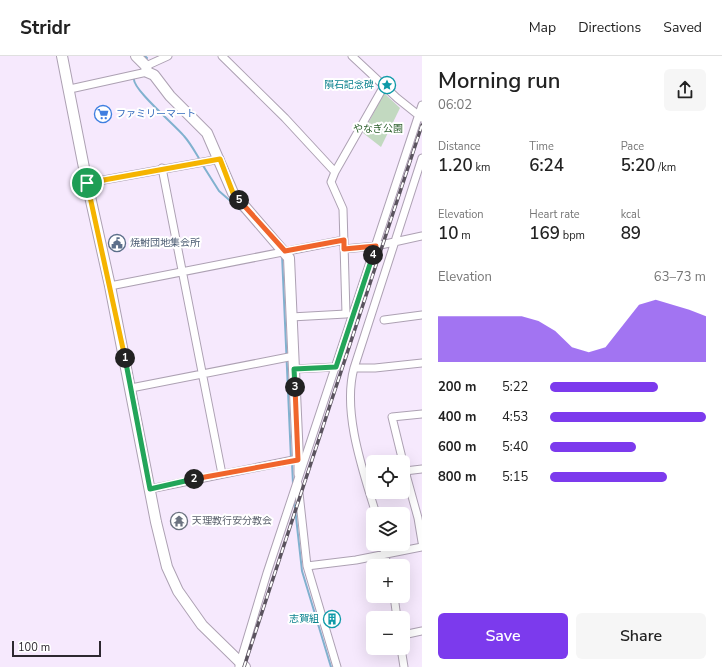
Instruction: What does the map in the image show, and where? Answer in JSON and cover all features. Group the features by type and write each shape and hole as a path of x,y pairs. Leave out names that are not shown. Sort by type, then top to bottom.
{"street":[{"path":"65,56 87,183 110,286 156,522 167,568 178,591 202,624 241,665"},
{"path":"136,56 146,69 154,75 170,96 207,133 220,159 233,193 285,251 289,258 298,482 307,566 337,667"},
{"path":"70,88 146,69 168,56"},
{"path":"222,56 285,118 335,172"},
{"path":"352,56 420,117"},
{"path":"292,317 346,314 342,209 331,182 335,172 384,86"},
{"path":"241,665 267,573 420,117 422,105"},
{"path":"374,507 354,438 350,383 422,158"},
{"path":"87,183 162,168 220,159"},
{"path":"162,168 222,474"},
{"path":"344,249 376,246 422,236"},
{"path":"110,286 344,240"},
{"path":"384,320 422,316"},
{"path":"131,388 294,356"},
{"path":"354,368 376,368 422,363"},
{"path":"294,369 336,367"},
{"path":"401,455 392,417 422,414"},
{"path":"150,489 298,460"},
{"path":"410,470 422,469"},
{"path":"410,489 418,518 422,542"},
{"path":"307,566 422,547"},
{"path":"384,551 385,559"},
{"path":"410,634 422,631"},
{"path":"402,655 404,667"}],"green space":[{"name":"やなぎ公園","path":"384,93 400,108 381,147 363,133"}],"waterway":[{"path":"145,56 147,58 145,61"},
{"path":"134,78 139,90 184,136 200,160"},
{"path":"202,164 219,191 243,212"},
{"path":"282,255 291,459"},
{"path":"292,463 293,484"},
{"path":"294,499 302,571 331,667"}],"railway":[{"path":"244,667 422,125"}],"place":[{"name":"隕石記念碑","path":"387,85"},
{"name":"ファミリーマート","path":"103,114"},
{"name":"焼鮒団地集会所","path":"117,243"},
{"name":"天理教行安分教会","path":"179,521"},
{"name":"志賀組","path":"332,619"}],"route":[{"path":"220,159 233,193 285,251 344,240 344,249 376,246 336,367 294,369 298,430 298,460 150,489 110,286 87,183 220,159"}]}
